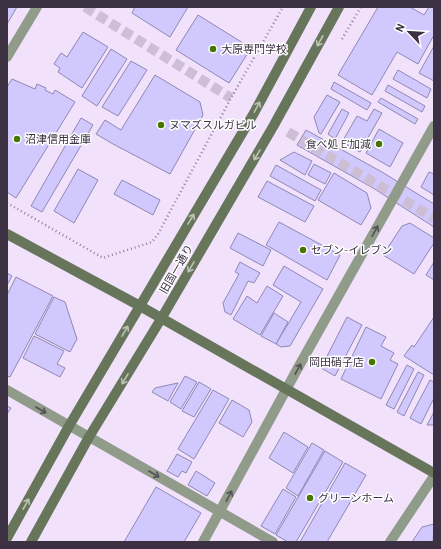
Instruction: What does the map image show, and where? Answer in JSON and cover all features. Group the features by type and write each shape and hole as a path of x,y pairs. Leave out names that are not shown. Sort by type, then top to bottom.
{"main road":[{"name":"旧国一通り","path":"7,538 69,426 254,112 310,7"},
{"name":"旧国一通り","path":"31,542 89,437 161,319 274,125 339,7"},
{"path":"7,234 140,306 434,475"}],"street":[{"path":"7,58 37,7"},
{"path":"203,542 286,390 434,126"},
{"path":"7,390 273,542"},
{"path":"390,542 434,475"}],"path":[{"path":"7,203 103,258 152,242 158,234 231,98 283,7"}],"building":[{"path":"7,7 17,7 7,24"},
{"path":"135,7 188,7 170,37 132,13"},
{"path":"378,7 410,7 424,15 429,7 434,7 434,35 418,64 397,52 372,95 338,75"},
{"path":"198,15 251,48 229,83 176,50"},
{"path":"83,32 108,47 82,88 58,72 60,68 54,64 61,53 67,57"},
{"path":"434,46 434,81 419,73"},
{"path":"111,49 127,59 97,106 82,96"},
{"path":"131,61 147,70 118,116 102,107"},
{"path":"398,70 431,89 427,98 393,79"},
{"name":"ヌマズスルガビル","path":"155,75 200,102 203,115 170,174 96,134 105,120 121,130"},
{"path":"12,79 35,89 37,84 46,88 45,90 53,94 55,90 75,102 16,198 7,192 7,87"},
{"path":"334,82 371,103 367,110 331,89"},
{"path":"388,85 425,106 422,112 385,91"},
{"path":"327,95 340,102 321,134 319,133 314,117"},
{"path":"381,98 418,119 415,124 378,102"},
{"path":"342,109 349,113 335,139 328,134"},
{"path":"374,109 382,113 360,152 342,142 357,116 367,121"},
{"path":"81,118 93,125 42,212 31,206"},
{"path":"379,129 403,143 390,167 366,153"},
{"path":"306,130 382,172 434,204 434,227 373,188 297,145"},
{"path":"294,152 312,161 305,175 280,160"},
{"path":"314,164 331,173 325,184 308,175"},
{"path":"276,165 321,190 315,201 270,176"},
{"path":"78,169 98,180 74,223 54,211"},
{"path":"429,172 434,174 434,195 421,187"},
{"path":"334,173 367,193 371,208 361,225 318,200"},
{"path":"122,180 160,200 153,215 114,194"},
{"path":"267,181 314,206 305,222 258,197"},
{"name":"セブン-イレブン","path":"279,222 340,255 327,280 266,245"},
{"path":"410,223 434,238 434,243 414,274 383,255 402,226"},
{"path":"238,233 271,250 263,266 230,248"},
{"path":"240,262 260,273 254,283 248,281 231,315 225,312 223,303 239,274 235,272"},
{"path":"434,262 434,280 426,275"},
{"path":"284,266 323,289 290,346 281,347 276,344 301,302 273,285"},
{"path":"7,273 12,276 7,285"},
{"path":"16,277 53,296 10,377 7,376 7,295"},
{"path":"267,286 283,296 260,335 233,319 247,296 257,303"},
{"path":"54,297 65,302 77,339 70,352 35,334"},
{"path":"274,313 288,322 276,344 261,336"},
{"path":"347,317 362,325 335,376 321,368"},
{"path":"434,317 434,375 404,356 412,345 414,347"},
{"name":"岡田硝子店","path":"366,327 386,337 381,346 394,353 390,360 398,364 381,399 341,379"},
{"path":"34,336 64,351 57,364 65,368 60,377 23,358"},
{"path":"407,365 414,369 394,409 386,405"},
{"path":"418,372 424,375 404,416 397,412"},
{"path":"185,376 197,382 181,409 170,402"},
{"path":"430,380 434,382 434,398 421,424 410,418"},
{"path":"199,382 211,389 194,417 182,411"},
{"path":"178,383 168,401 152,392 155,388"},
{"path":"213,390 229,399 194,459 178,449"},
{"path":"232,400 249,410 252,422 243,437 219,423"},
{"path":"7,406 11,408 7,414"},
{"path":"434,412 434,425 427,425"},
{"path":"284,432 308,447 293,473 269,458"},
{"path":"312,443 324,450 298,496 286,488"},
{"name":"グリーンホーム","path":"325,451 343,462 296,542 288,542 276,535"},
{"path":"177,454 192,462 186,473 182,471 178,477 167,471"},
{"path":"345,463 366,475 327,542 300,542"},
{"path":"196,471 215,483 207,496 188,485"},
{"path":"156,487 201,513 184,542 124,542"},
{"path":"283,489 296,497 275,534 261,526"},
{"path":"434,524 433,542 412,542 422,527"}],"tunnel":[{"path":"85,7 231,98"},
{"path":"288,132 434,218"}],"place":[{"name":"大原専門学校","path":"213,49"},
{"name":"ヌマズスルガビル","path":"161,125"},
{"name":"沼津信用金庫","path":"17,139"},
{"name":"食べ処 E’加減","path":"379,144"},
{"name":"セブン-イレブン","path":"303,250"},
{"name":"岡田硝子店","path":"372,362"},
{"name":"グリーンホーム","path":"310,498"}]}
